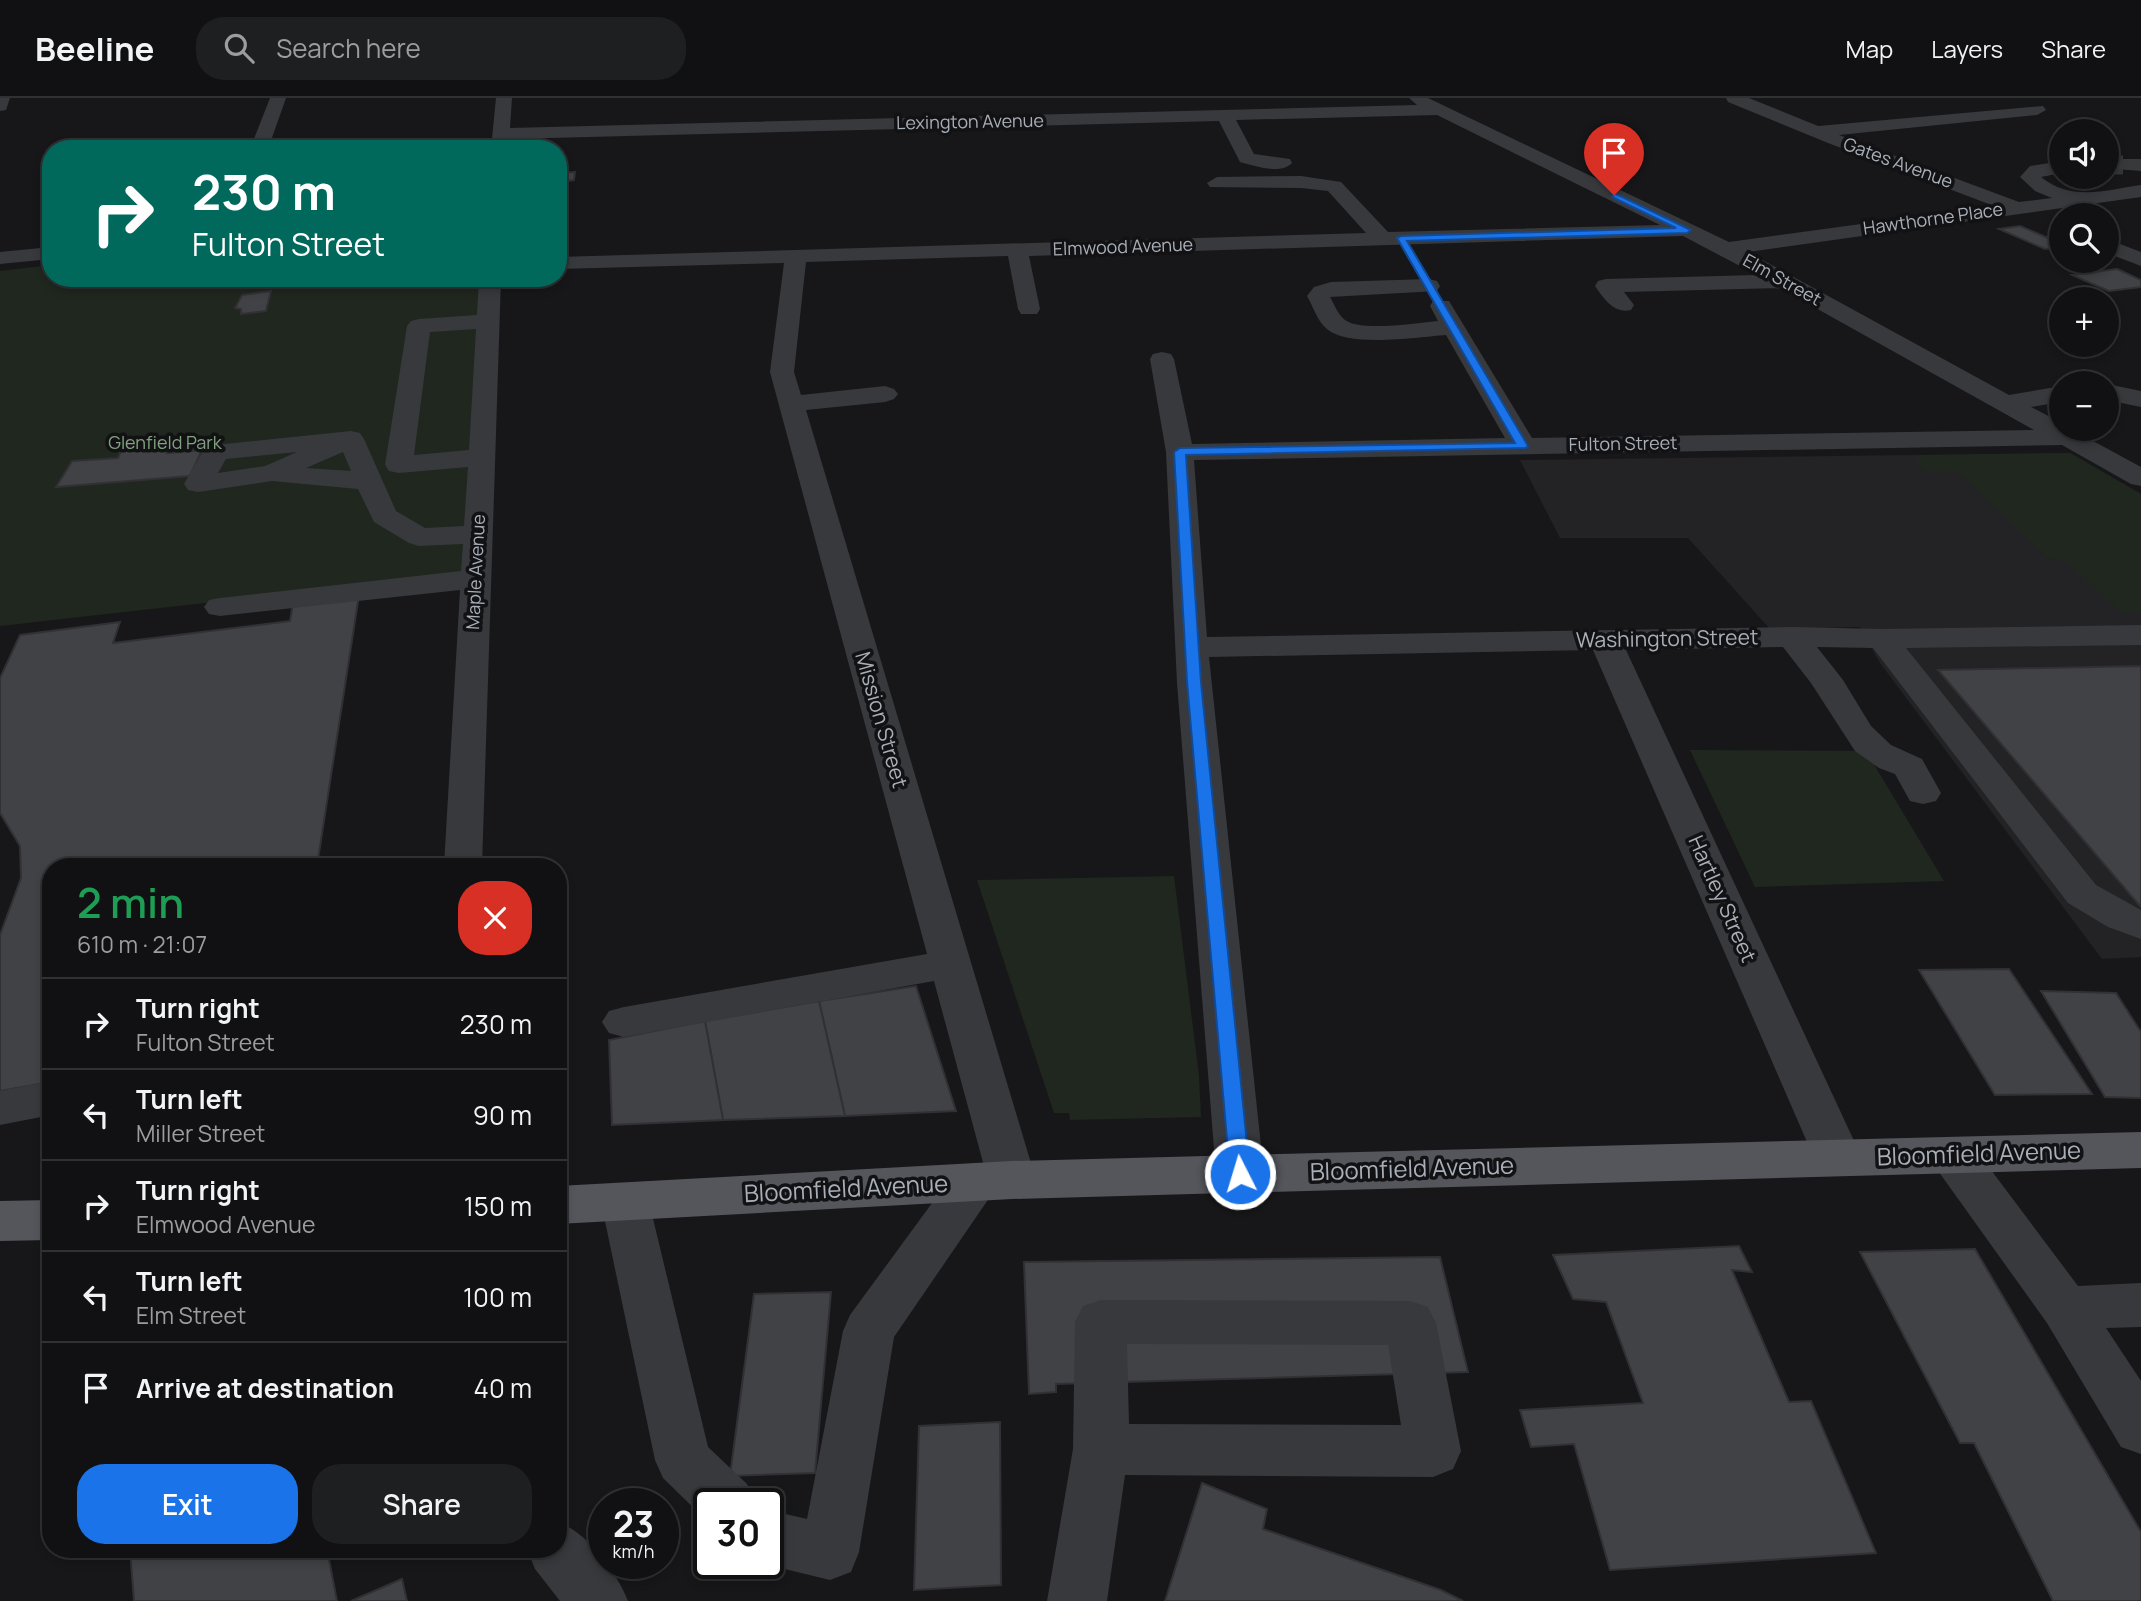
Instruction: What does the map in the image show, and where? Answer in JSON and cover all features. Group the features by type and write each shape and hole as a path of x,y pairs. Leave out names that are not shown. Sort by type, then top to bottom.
{"main road":[{"name":"Bloomfield Avenue","path":"567,1205 993,1181 2141,1150"},
{"path":"0,1222 42,1220"}],"street":[{"path":"0,106 2,98"},
{"path":"262,140 278,98"},
{"path":"501,140 504,98"},
{"name":"Elm Street","path":"1414,98 1726,249 2049,428"},
{"name":"Gates Avenue","path":"1734,98 1815,132 2049,221"},
{"path":"968,106 982,122"},
{"name":"Lexington Avenue","path":"549,140 982,122 1439,110"},
{"path":"1815,132 2037,110"},
{"path":"1225,116 1247,158 1260,162 1283,163"},
{"path":"2049,169 2037,170 2030,177 2042,187 2073,199"},
{"path":"1217,183 1315,182 1334,186 1392,239 1429,286 1522,446"},
{"name":"Hawthorne Place","path":"1726,249 2015,206 2141,191"},
{"name":"Elmwood Avenue","path":"567,263 1687,230"},
{"path":"1017,250 1029,309"},
{"path":"2119,250 2141,260"},
{"path":"0,258 42,254"},
{"name":"Mission Street","path":"796,256 782,372 950,964 993,1181"},
{"path":"1623,305 1606,286 1782,281"},
{"path":"1429,286 1331,289 1318,296 1336,326 1345,330 1453,327"},
{"name":"Maple Avenue","path":"463,858 490,287"},
{"path":"482,457 399,465 419,326 488,321"},
{"path":"1162,359 1180,452 1192,647 1240,1174"},
{"path":"791,404 885,394"},
{"path":"2119,395 2141,400"},
{"path":"2004,403 2049,396"},
{"name":"Fulton Street","path":"1180,452 2049,437"},
{"path":"271,473 351,439"},
{"path":"351,439 216,452 198,484 271,473 368,481"},
{"path":"351,439 384,516 419,537 478,534"},
{"name":"Elm Street","path":"2074,441 2138,473"},
{"path":"220,607 476,579"},
{"name":"Washington Street","path":"1192,647 1792,637 1882,639 2141,635"},
{"path":"1792,637 1826,680 1864,742 1888,761 1909,767 1923,793"},
{"path":"1882,639 2082,894 2122,918 2141,925"},
{"name":"Hartley Street","path":"1605,640 1838,1158"},
{"path":"624,1022 950,964"},
{"path":"0,1108 42,1100"},
{"path":"1953,1155 2065,1308 2141,1429"},
{"path":"784,1542 830,1552 869,1331 993,1181"},
{"path":"625,1202 682,1460 711,1488"},
{"path":"2065,1308 2141,1305"},
{"path":"1077,1601 1101,1449 1101,1322 1410,1323 1433,1451 1101,1449"},
{"path":"563,1558 598,1601"}],"shaded area":[{"path":"2070,453 2141,494 2141,957 2102,959 1880,663 1860,627 1770,629 1688,538 1560,538 1520,460"}],"green space":[{"name":"Glenfield Park","path":"42,266 42,287 481,287 465,574 0,626 0,271"},
{"path":"2070,453 2141,494 2141,612 2122,613 2064,560 2048,559 1959,472 1925,472 1917,466 1917,458 1920,455"},
{"path":"1690,750 1866,751 1944,881 1755,887"},
{"path":"1174,876 1199,1076 1201,1117 1070,1120 1069,1113 1054,1113 977,880"}],"building":[{"path":"567,172 575,172 574,180 567,181"},
{"path":"2020,226 2049,238 2049,249 2045,249 1999,229"},
{"path":"2119,270 2141,280 2141,287 2119,290 2119,287 2100,287 2072,275 2119,273"},
{"path":"271,291 266,311 241,314 241,309 235,308 242,295"},
{"path":"170,447 167,453 202,450 190,476 56,487 72,461 118,458 121,451"},
{"path":"359,595 318,858 42,858 42,1084 0,1091 0,935 21,878 20,846 0,813 0,678 20,635 120,622 113,643 290,621 293,603"},
{"path":"2141,666 2141,906 2140,906 1938,670"},
{"path":"2009,969 2092,1094 1995,1095 1919,970"},
{"path":"916,986 956,1111 845,1116 819,1001"},
{"path":"2041,991 2116,993 2141,1032 2141,1098 2105,1097"},
{"path":"819,1001 845,1116 723,1120 705,1021"},
{"path":"705,1021 723,1120 612,1125 609,1040"},
{"path":"1739,1246 1752,1272 1732,1270 1789,1402 1811,1401 1876,1553 1610,1570 1574,1444 1531,1447 1520,1410 1643,1403 1606,1302 1573,1299 1553,1255"},
{"path":"1975,1249 2141,1532 2141,1601 2053,1601 1974,1443 1960,1443 1860,1252"},
{"path":"1440,1257 1468,1372 1056,1384 1056,1392 1029,1394 1024,1262"},
{"path":"831,1292 815,1473 730,1476 754,1294"},
{"path":"1000,1422 1001,1585 914,1590 919,1426"},
{"path":"1202,1483 1267,1509 1263,1529 1441,1590 1463,1601 1165,1601"},
{"path":"131,1558 329,1558 337,1601 134,1601"},
{"path":"402,1579 407,1601 351,1601"}],"route":[{"path":"1240,1174 1194,682 1180,452 1522,446 1401,238 1687,230 1614,195"}]}
